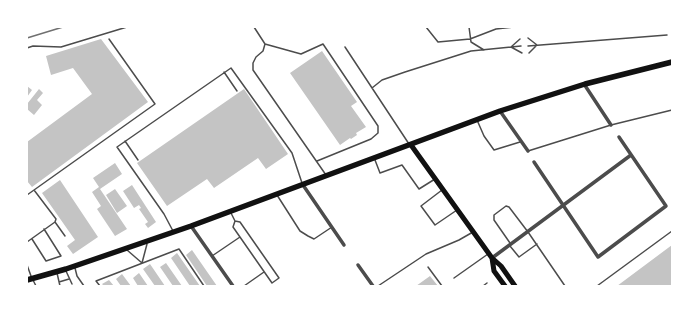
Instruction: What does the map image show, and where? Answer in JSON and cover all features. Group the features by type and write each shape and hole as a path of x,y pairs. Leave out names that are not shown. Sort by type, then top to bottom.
{"main road":[{"path":"30,279 66,269 191,226 500,111 584,84 672,62"},
{"path":"410,145 490,256 501,266 515,286"},
{"path":"490,256 494,271 505,286"}],"street":[{"path":"584,84 611,125"},
{"path":"500,111 528,151"},
{"path":"534,162 598,257 666,206 619,137"},
{"path":"490,256 510,245 631,155"},
{"path":"303,185 344,245"},
{"path":"191,226 232,284"},
{"path":"358,265 373,286"}],"lane":[{"path":"27,48 33,46 60,47 127,27"},
{"path":"254,27 265,44 301,54 322,44 378,126 378,133 371,139 317,161"},
{"path":"426,27 438,42 470,39 496,29 514,27"},
{"path":"468,27 471,42 484,50"},
{"path":"528,46 667,35"},
{"path":"528,38 537,45"},
{"path":"27,195 155,104 109,39"},
{"path":"511,47 520,39"},
{"path":"265,44 263,51 256,57 253,63 253,70 327,176"},
{"path":"529,53 537,45"},
{"path":"372,88 382,80 471,51 521,46"},
{"path":"345,47 410,145"},
{"path":"511,47 522,53"},
{"path":"174,232 164,214 117,147 231,68 292,153 303,185"},
{"path":"224,72 237,91"},
{"path":"528,151 611,125 672,110"},
{"path":"477,120 484,136 494,150 522,142"},
{"path":"125,141 138,160"},
{"path":"374,159 380,173 402,165 419,189 435,179"},
{"path":"34,190 56,219 55,222 65,236"},
{"path":"442,190 421,206 435,225 457,210"},
{"path":"277,195 300,230 308,236 314,239 332,227"},
{"path":"537,244 517,256 494,220 494,215 506,206 509,206 537,244 565,286"},
{"path":"230,211 235,220 240,222 279,278 272,283 233,227 235,220"},
{"path":"27,242 55,222"},
{"path":"32,239 46,261 61,256 44,229"},
{"path":"597,286 672,231"},
{"path":"378,286 426,254 459,240 473,232"},
{"path":"212,256 240,237"},
{"path":"142,263 148,241"},
{"path":"125,249 142,263"},
{"path":"100,286 96,282 179,249 204,286"},
{"path":"454,278 490,256"},
{"path":"27,265 30,279 36,286"},
{"path":"75,266 77,276 84,286"},
{"path":"428,267 442,286"},
{"path":"66,269 68,279 72,284"},
{"path":"56,272 60,286"},
{"path":"244,286 264,272"},
{"path":"59,282 68,279"},
{"path":"483,286 487,283"},
{"path":"226,286 232,284"}],"building":[{"path":"101,39 148,102 32,187 27,181 27,142 92,94 73,68 51,75 46,56"},
{"path":"322,51 357,102 351,106 366,127 356,133 357,135 340,145 290,73"},
{"path":"27,86 32,90 27,97"},
{"path":"39,89 43,93 37,100 42,105 34,115 27,109 27,104"},
{"path":"244,89 288,154 266,169 258,158 214,188 207,179 167,206 137,163"},
{"path":"115,163 122,174 100,189 127,229 115,236 97,209 101,206 92,192 99,187 93,178"},
{"path":"60,180 98,237 73,254 67,246 75,240 42,193"},
{"path":"132,185 156,222 148,228 145,224 148,222 139,209 141,208 139,205 134,208 123,191"},
{"path":"115,189 127,206 117,213 106,195"},
{"path":"672,245 672,286 617,286"},
{"path":"192,250 217,286 207,286 186,255"},
{"path":"177,253 200,286 190,286 171,258"},
{"path":"166,263 182,286 173,286 160,267"},
{"path":"150,264 165,286 155,286 143,269"},
{"path":"139,273 148,286 138,286 133,278"},
{"path":"122,274 131,286 121,286 116,279"},
{"path":"430,276 438,286 416,286"},
{"path":"109,280 114,286 104,286 102,284"}],"railway":[{"path":"27,38 63,27"}]}
